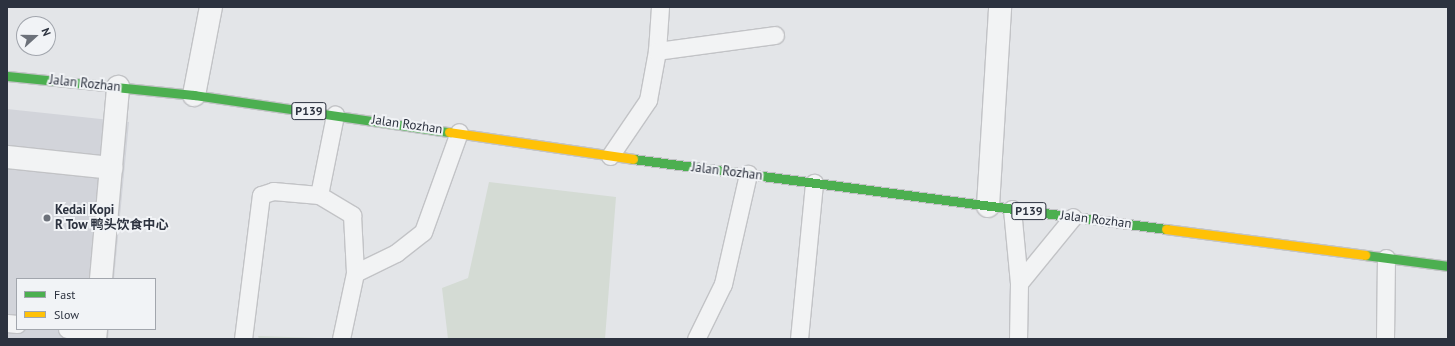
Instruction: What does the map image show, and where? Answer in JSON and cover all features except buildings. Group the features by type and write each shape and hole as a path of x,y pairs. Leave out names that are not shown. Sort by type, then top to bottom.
{"main road":[{"name":"Jalan Rozhan","path":"7,76 194,95 459,132 610,156 1448,266"}],"street":[{"path":"194,95 210,7"},
{"path":"988,206 1000,7"},
{"path":"101,278 118,87"},
{"path":"7,157 111,168"}],"lane":[{"path":"610,156 648,100 657,51 660,7"},
{"path":"657,51 775,35"},
{"path":"319,195 335,115"},
{"path":"355,273 396,253 423,232 459,132"},
{"path":"696,339 723,284 748,174"},
{"path":"799,339 814,183"},
{"path":"243,339 261,194 273,190 319,195 352,215 355,273 341,339"},
{"path":"1012,209 1019,283 1018,339"},
{"path":"1019,283 1073,217"},
{"path":"1385,339 1386,258"},
{"path":"74,330 96,333"}],"shaded area":[{"path":"7,109 129,122 114,278 16,278 16,330 109,330 108,339 7,339"},
{"path":"489,182 616,197 605,339 448,339 442,288 468,278"},
{"path":"258,336 318,338 318,339 259,339"}],"traffic: fast":[{"path":"7,76 194,95 449,132"},
{"path":"633,159 1166,229"},
{"path":"1365,255 1448,266"}],"traffic: slow":[{"path":"449,132 633,159"},
{"path":"1166,229 1365,255"}],"place":[{"name":"Kedai Kopi R Tow 鸭头饮食中心","path":"47,218"}]}
